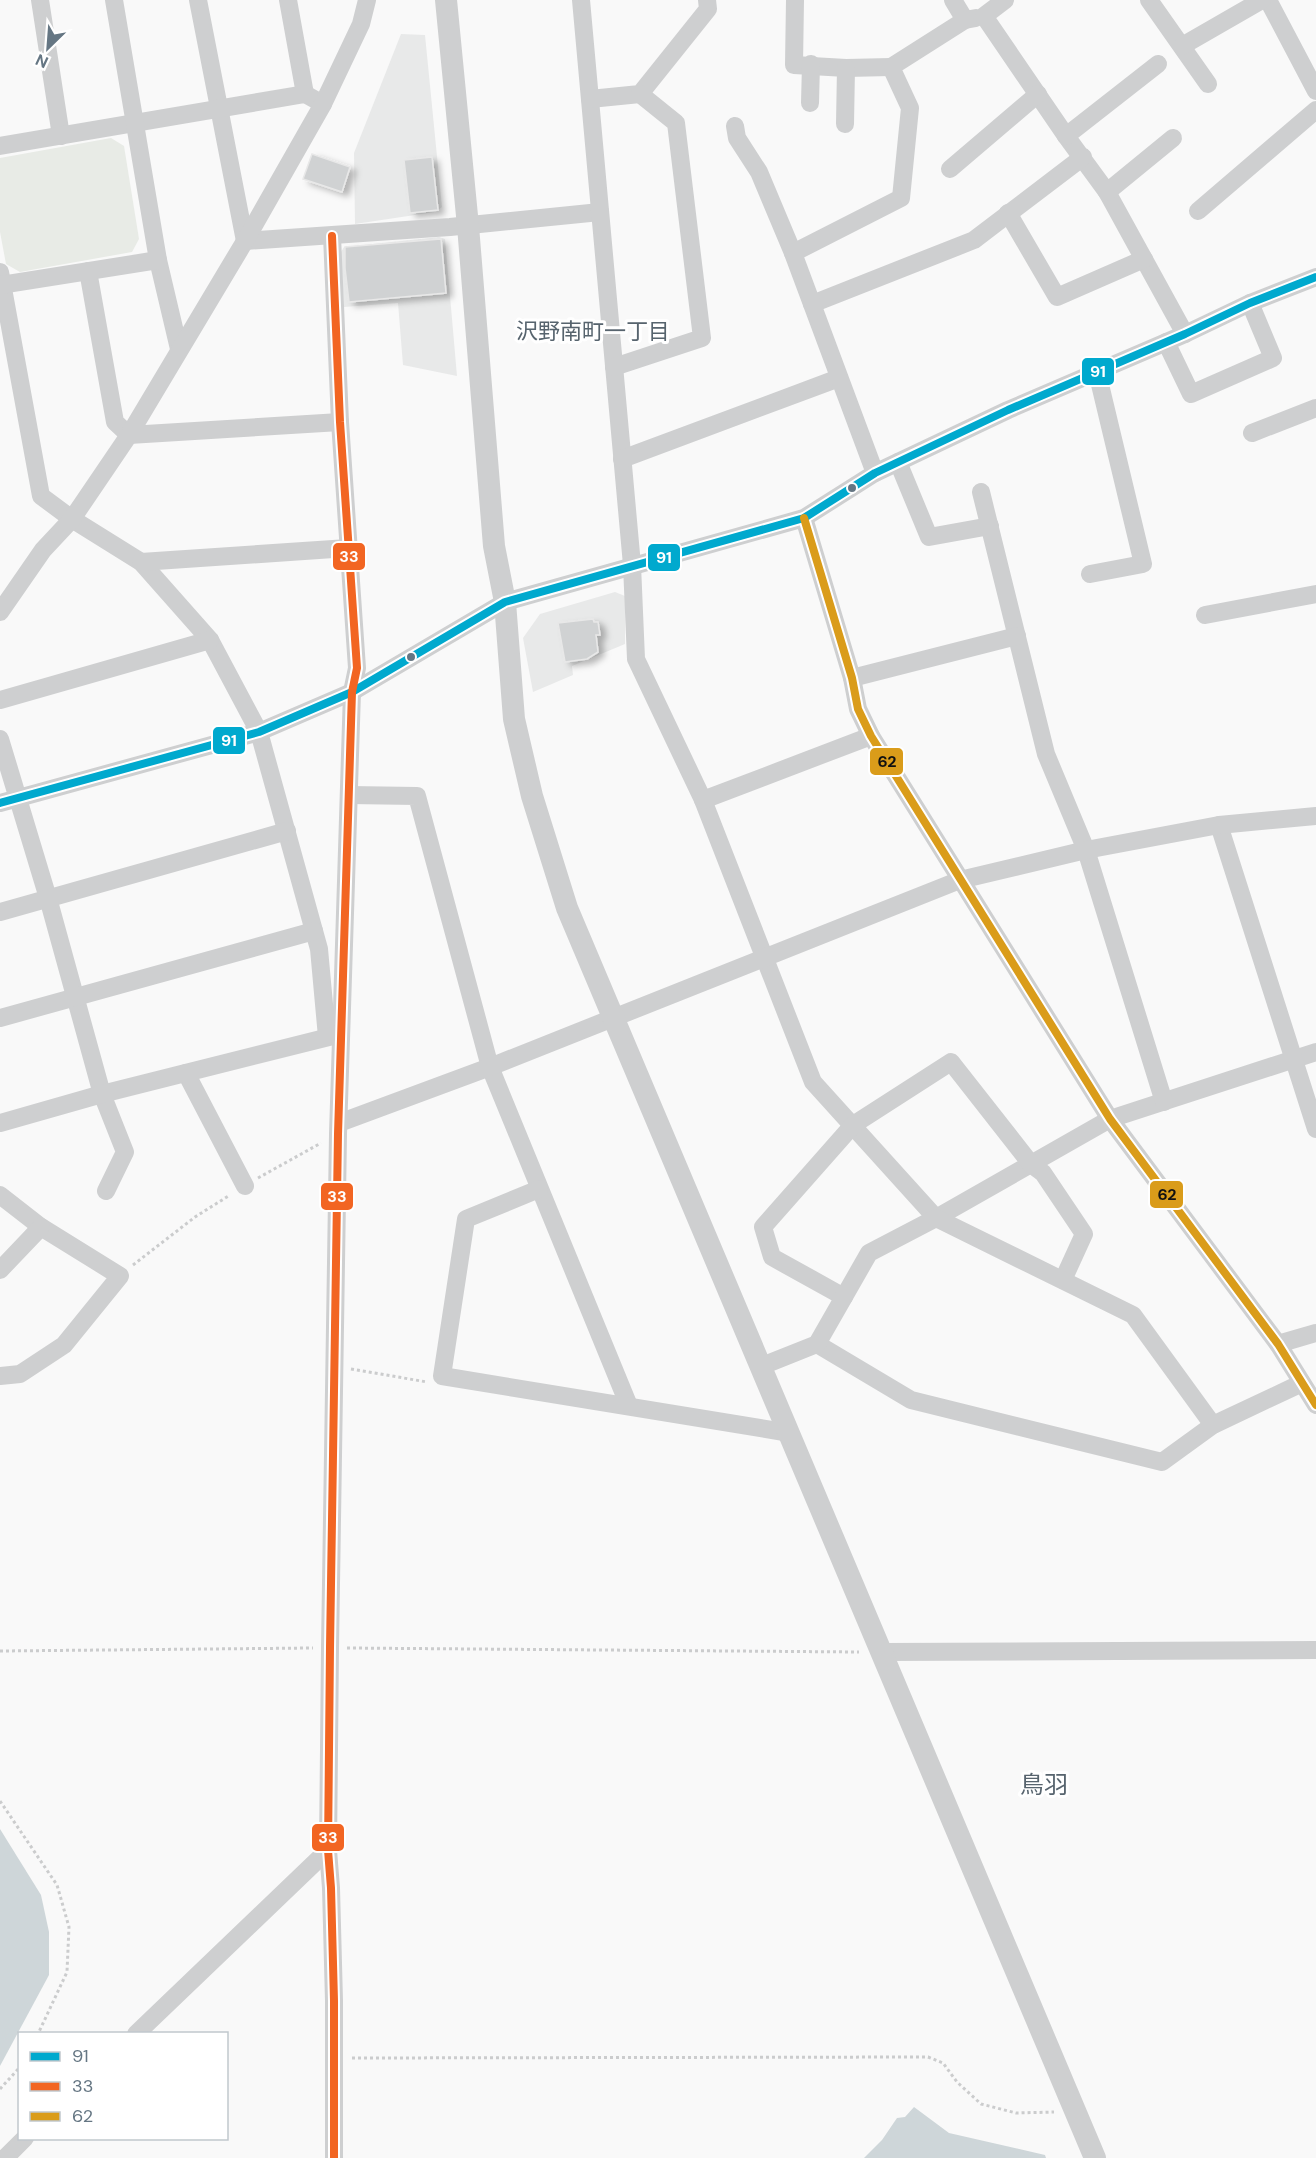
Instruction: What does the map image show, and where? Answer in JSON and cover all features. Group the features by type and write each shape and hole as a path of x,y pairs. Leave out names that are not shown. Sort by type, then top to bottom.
{"street":[{"path":"40,0 61,136"},
{"path":"114,0 158,260 179,349"},
{"path":"198,0 245,241"},
{"path":"288,0 305,94"},
{"path":"0,612 43,550 72,519 129,435 323,105 361,24 367,0"},
{"path":"446,0 468,226 494,546 506,602 514,719 532,796 567,908 615,1017 1095,2158"},
{"path":"581,0 632,565 636,659 703,800 813,1082 936,1218 1133,1315 1213,1425"},
{"path":"795,0 794,65 811,64 846,68 891,67 965,20 984,16 1005,0"},
{"path":"953,0 965,20"},
{"path":"1149,0 1208,84"},
{"path":"1182,46 1262,0"},
{"path":"1268,0 1316,90"},
{"path":"640,94 712,3"},
{"path":"984,16 1107,192 1185,334"},
{"path":"810,103 811,64"},
{"path":"1066,136 1158,64"},
{"path":"793,253 901,198 909,108 891,67"},
{"path":"845,124 846,68"},
{"path":"0,146 305,94 323,105"},
{"path":"590,99 640,94 676,123 702,338 614,367"},
{"path":"950,169 1038,94"},
{"path":"1198,211 1316,110"},
{"path":"735,126 737,138 759,172 793,253 874,473"},
{"path":"1107,192 1173,138"},
{"path":"812,304 974,240 1083,157"},
{"path":"245,241 468,226 600,212"},
{"path":"1008,213 1057,297 1144,259"},
{"path":"332,236 340,422 357,668 352,692 349,795 334,1035 338,1128 328,1850 331,1888 334,2158"},
{"path":"158,260 88,271 1,280 41,496 72,519 141,562 210,640 259,732 319,949 334,1035"},
{"path":"88,271 115,422 129,435 340,422"},
{"path":"0,803 259,732 352,692 506,602 804,518 874,473 1008,410 1185,334 1250,303 1316,277"},
{"path":"1166,342 1191,394 1273,358 1250,303"},
{"path":"1090,574 1143,564 1097,372"},
{"path":"622,459 839,378"},
{"path":"1252,433 1316,408"},
{"path":"898,462 929,537 990,526"},
{"path":"981,492 1046,754 1086,850 1164,1102"},
{"path":"804,518 852,678 858,709 871,736 1110,1119 1278,1344 1316,1405"},
{"path":"141,562 348,548"},
{"path":"1205,615 1316,594"},
{"path":"852,678 1017,636"},
{"path":"0,700 210,640"},
{"path":"703,800 871,736"},
{"path":"0,740 48,898 102,1094 125,1152 106,1191"},
{"path":"349,795 417,796 490,1067 629,1406"},
{"path":"338,1128 960,880 1086,850 1219,825 1316,816"},
{"path":"1219,825 1316,1129"},
{"path":"0,912 287,831"},
{"path":"0,1018 314,932"},
{"path":"0,1123 102,1094 334,1035"},
{"path":"762,1366 817,1344 869,1253 1056,1152 1110,1119 1316,1052"},
{"path":"844,1297 772,1257 763,1227 853,1125 951,1062 1031,1164 1043,1173 1084,1234 1063,1280"},
{"path":"186,1073 245,1186"},
{"path":"539,1189 466,1219 442,1376 790,1433"},
{"path":"0,1195 41,1227 120,1276 64,1345 20,1374 0,1376"},
{"path":"0,1270 41,1227"},
{"path":"1278,1344 1316,1333"},
{"path":"817,1344 911,1400 1162,1462 1213,1425 1302,1383"},
{"path":"883,1652 1316,1650"},
{"path":"137,2032 328,1850"},
{"path":"5,2158 25,2140"}],"path":[{"path":"120,1276 195,1217 338,1128"},
{"path":"335,1366 431,1382 442,1376"},
{"path":"0,1651 330,1648 883,1652"},
{"path":"0,1801 57,1885 69,1927 67,1972 39,2032"},
{"path":"334,2058 928,2057 943,2063 957,2082 981,2104 1016,2113 1048,2113 1074,2109"},
{"path":"0,2089 18,2069"}],"shaded area":[{"path":"401,34 425,35 442,207 435,212 355,224 354,153"},
{"path":"111,138 124,146 139,239 132,252 20,272 6,264 0,232 0,158"},
{"path":"439,237 445,239 457,376 403,365 398,303 344,307 341,252 344,247"},
{"path":"615,592 625,596 625,644 572,666 573,675 533,692 523,638 540,614"},
{"path":"0,1829 41,1895 49,1932 49,1975 0,2066"},
{"path":"914,2107 949,2133 1045,2155 1046,2158 864,2158 882,2140 897,2118 905,2117"}],"building":[{"path":"312,154 350,167 342,192 303,179"},
{"path":"432,157 438,210 410,213 404,160"},
{"path":"441,239 446,293 349,302 345,247"},
{"path":"593,619 594,622 598,622 600,635 596,635 598,652 587,659 565,662 558,623"}],"transit line":[{"name":"33","path":"332,236 340,422 357,668 352,692 338,1134 330,1648 328,1850 334,2001 334,2158"},
{"name":"91","path":"0,803 259,732 352,692 505,602 804,518 875,473 1008,410 1185,334 1250,303 1316,277"},
{"name":"62","path":"804,518 852,678 858,709 871,736 1110,1119 1278,1344 1316,1405"}],"district":[{"name":"沢野南町一丁目","path":"593,331"},
{"name":"鳥羽","path":"1044,1785"}]}
